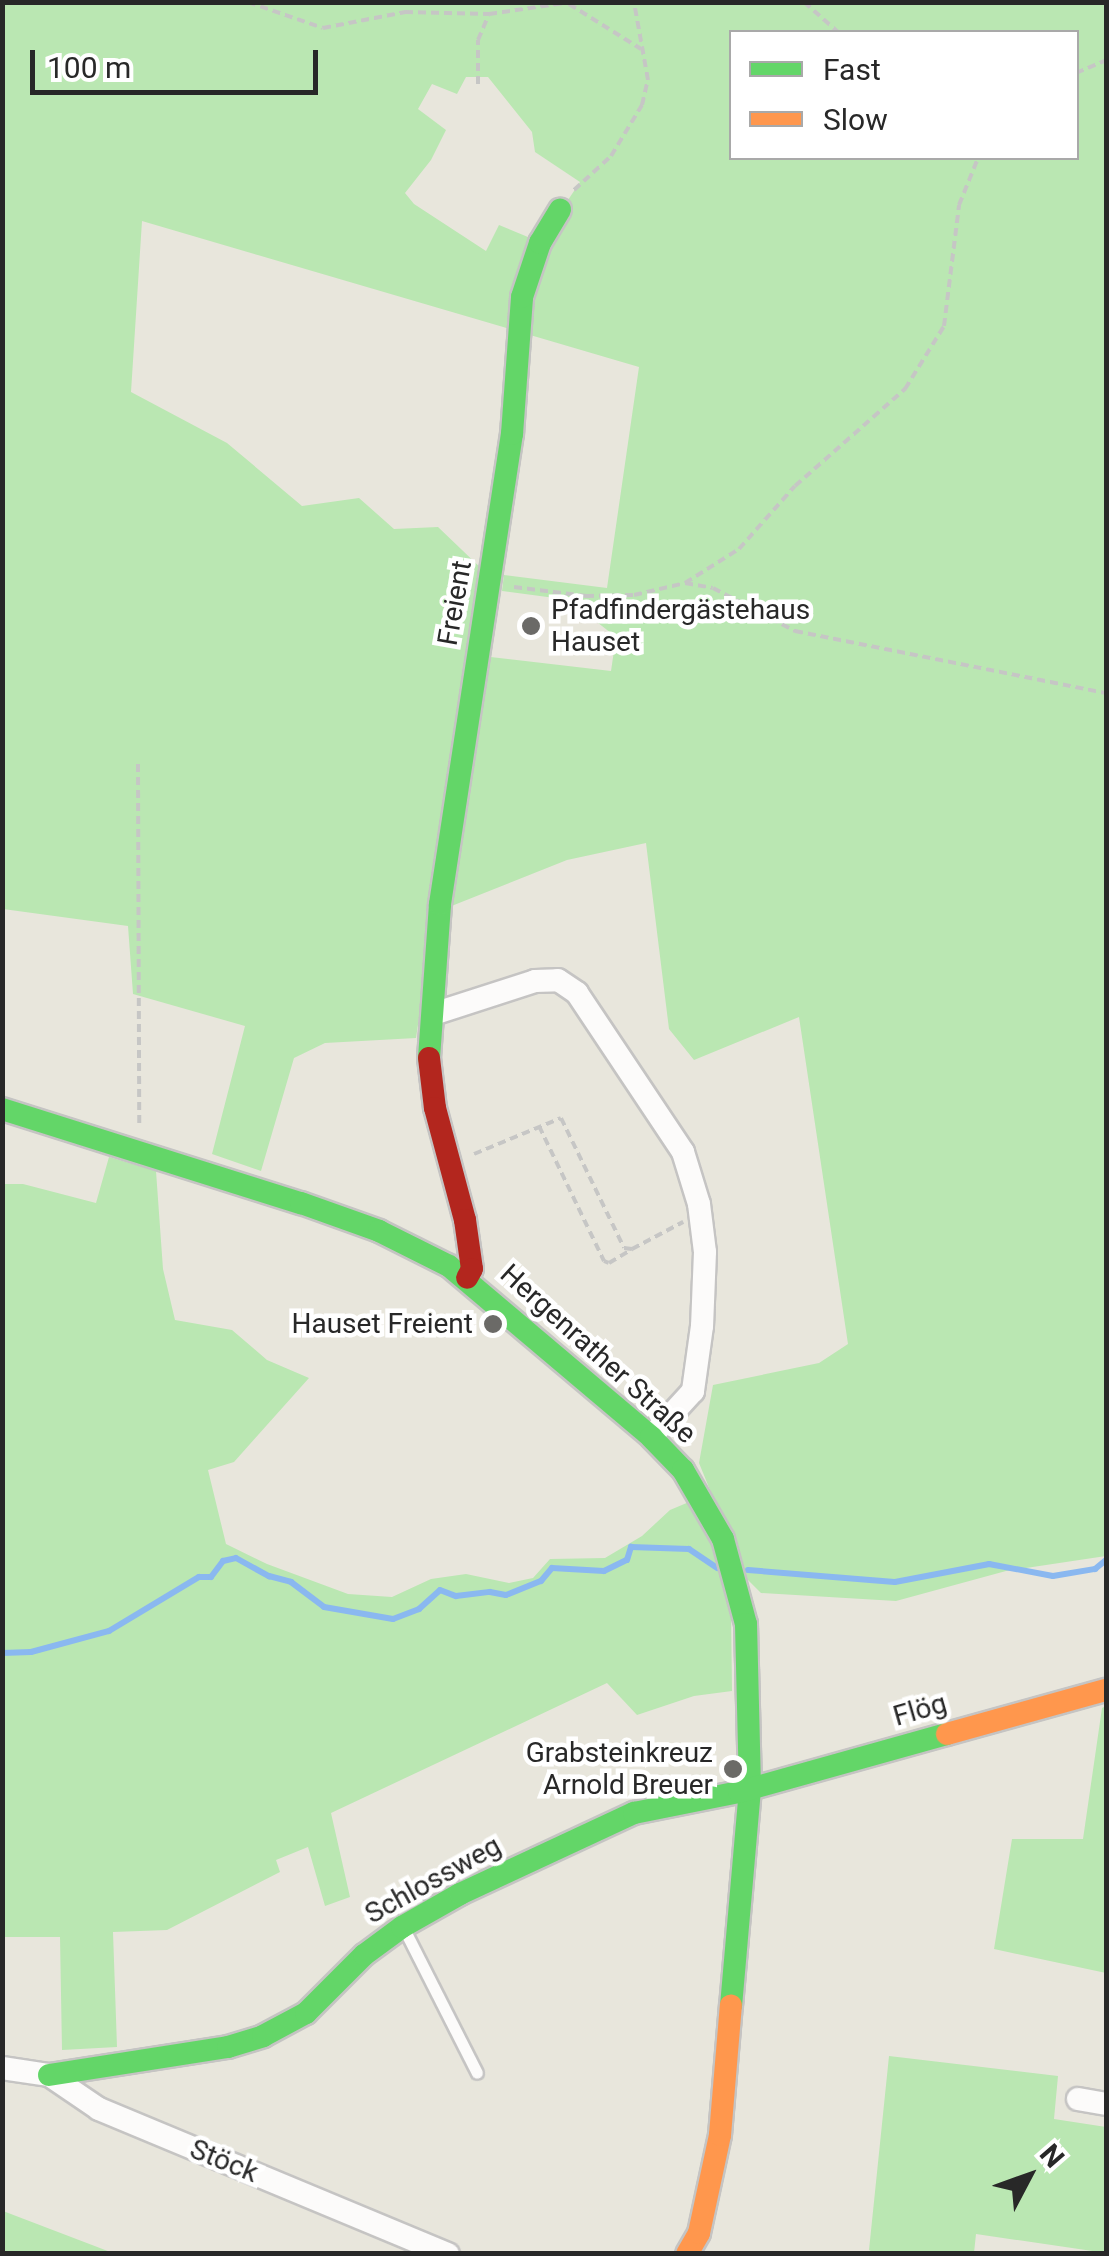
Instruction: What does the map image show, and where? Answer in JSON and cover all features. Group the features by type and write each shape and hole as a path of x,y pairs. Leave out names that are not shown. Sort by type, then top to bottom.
{"street":[{"name":"Freient","path":"467,1278 472,1269 465,1220 431,1073 440,904 512,434 522,297 534,255 560,210"},
{"path":"433,1014 535,981 558,980 578,993 683,1152 700,1213 705,1252 702,1326 693,1391 651,1437"},
{"name":"Hergenrather Straße","path":"2,1109 379,1231 467,1278 651,1437 684,1470 704,1502 723,1539 746,1624 750,1789 720,2135 699,2234 687,2254"},
{"name":"Flög","path":"750,1789 1106,1690"},
{"name":"Schlossweg","path":"48,2075 228,2048 263,2036 306,2013 364,1955 402,1926 460,1894 634,1813 750,1789"},
{"name":"Stöck","path":"2,2068 48,2075 99,2109 448,2254"},
{"path":"1078,2098 1106,2104"}],"lane":[{"path":"402,1926 476,2072"}],"path":[{"path":"248,2 323,28 405,12 490,14 570,3 644,51"},
{"path":"560,210 630,131 648,80 634,2"},
{"path":"804,2 836,30"},
{"path":"478,84 478,40 490,14"},
{"path":"1079,72 1106,60"},
{"path":"967,160 974,166"},
{"path":"489,584 602,596 634,595 685,583 739,549 795,486 904,389 944,326 959,204 977,160"},
{"path":"685,583 713,588 795,631 1106,692"},
{"path":"136,1152 142,872 138,764"},
{"path":"450,1164 561,1118 624,1248 632,1250"},
{"path":"539,1126 604,1261 610,1264 700,1213"}],"green space":[{"path":"3,3 1106,3 1106,1556 1006,1571 896,1601 761,1593 746,1578 699,1463 713,1385 819,1363 848,1344 799,1017 694,1060 669,1029 646,843 567,860 449,907 482,656 611,671 616,637 588,615 585,602 502,591 504,575 607,588 639,367 142,221 131,392 227,443 302,506 359,498 394,529 438,527 485,572 416,1038 325,1043 294,1058 261,1171 212,1154 245,1026 133,994 128,926 3,909","holes":["466,77 488,77 532,132 535,152 580,182 540,242 499,225 486,251 414,204 405,193 431,160 446,130 418,109 432,84 457,94"]},
{"path":"109,1157 156,1171 163,1269 175,1320 232,1330 267,1360 309,1378 234,1462 208,1470 226,1544 348,1594 392,1597 431,1579 466,1574 509,1583 533,1578 550,1559 605,1558 642,1536 670,1510 689,1502 710,1537 731,1610 732,1691 694,1696 637,1715 607,1683 331,1813 350,1897 325,1906 308,1847 276,1860 280,1872 167,1930 113,1932 117,2047 62,2050 60,1937 3,1937 3,1184 23,1184 96,1203"},
{"path":"1106,1706 1106,1973 994,1949 1012,1839 1083,1839 1102,1708"},
{"path":"889,2056 1058,2076 1054,2119 1106,2127 1106,2253 976,2234 974,2253 876,2254 869,2250"},
{"path":"3,2211 113,2253 3,2253"}],"waterway":[{"path":"2,1653 31,1652 109,1631 199,1577 211,1577 223,1561 236,1558 269,1576 291,1582 324,1607 393,1619 419,1609 440,1590 456,1596 490,1592 506,1595 541,1581 552,1568 604,1571 627,1560 631,1547 689,1549 717,1568"},
{"path":"748,1570 895,1582 989,1564 1053,1576 1095,1569 1106,1560"}],"traffic: fast":[{"path":"429,1058 440,904 512,434 522,297 540,243 560,210"},
{"path":"2,1109 301,1203 379,1231 449,1266 651,1437 683,1470 723,1539 746,1624 750,1789 731,2005"},
{"path":"49,2075 228,2047 263,2036 306,2013 364,1955 402,1927 460,1894 634,1813 739,1792 947,1734"}],"traffic: slow":[{"path":"947,1734 1106,1690"},
{"path":"687,2254 699,2233 720,2135 731,2005"}],"traffic: jam":[{"path":"429,1058 435,1108 465,1220 472,1269 467,1278"}],"place":[{"name":"Pfadfindergästehaus Hauset","path":"531,626"},
{"name":"Hauset Freient","path":"493,1324"},
{"name":"Grabsteinkreuz Arnold Breuer","path":"733,1769"}]}
